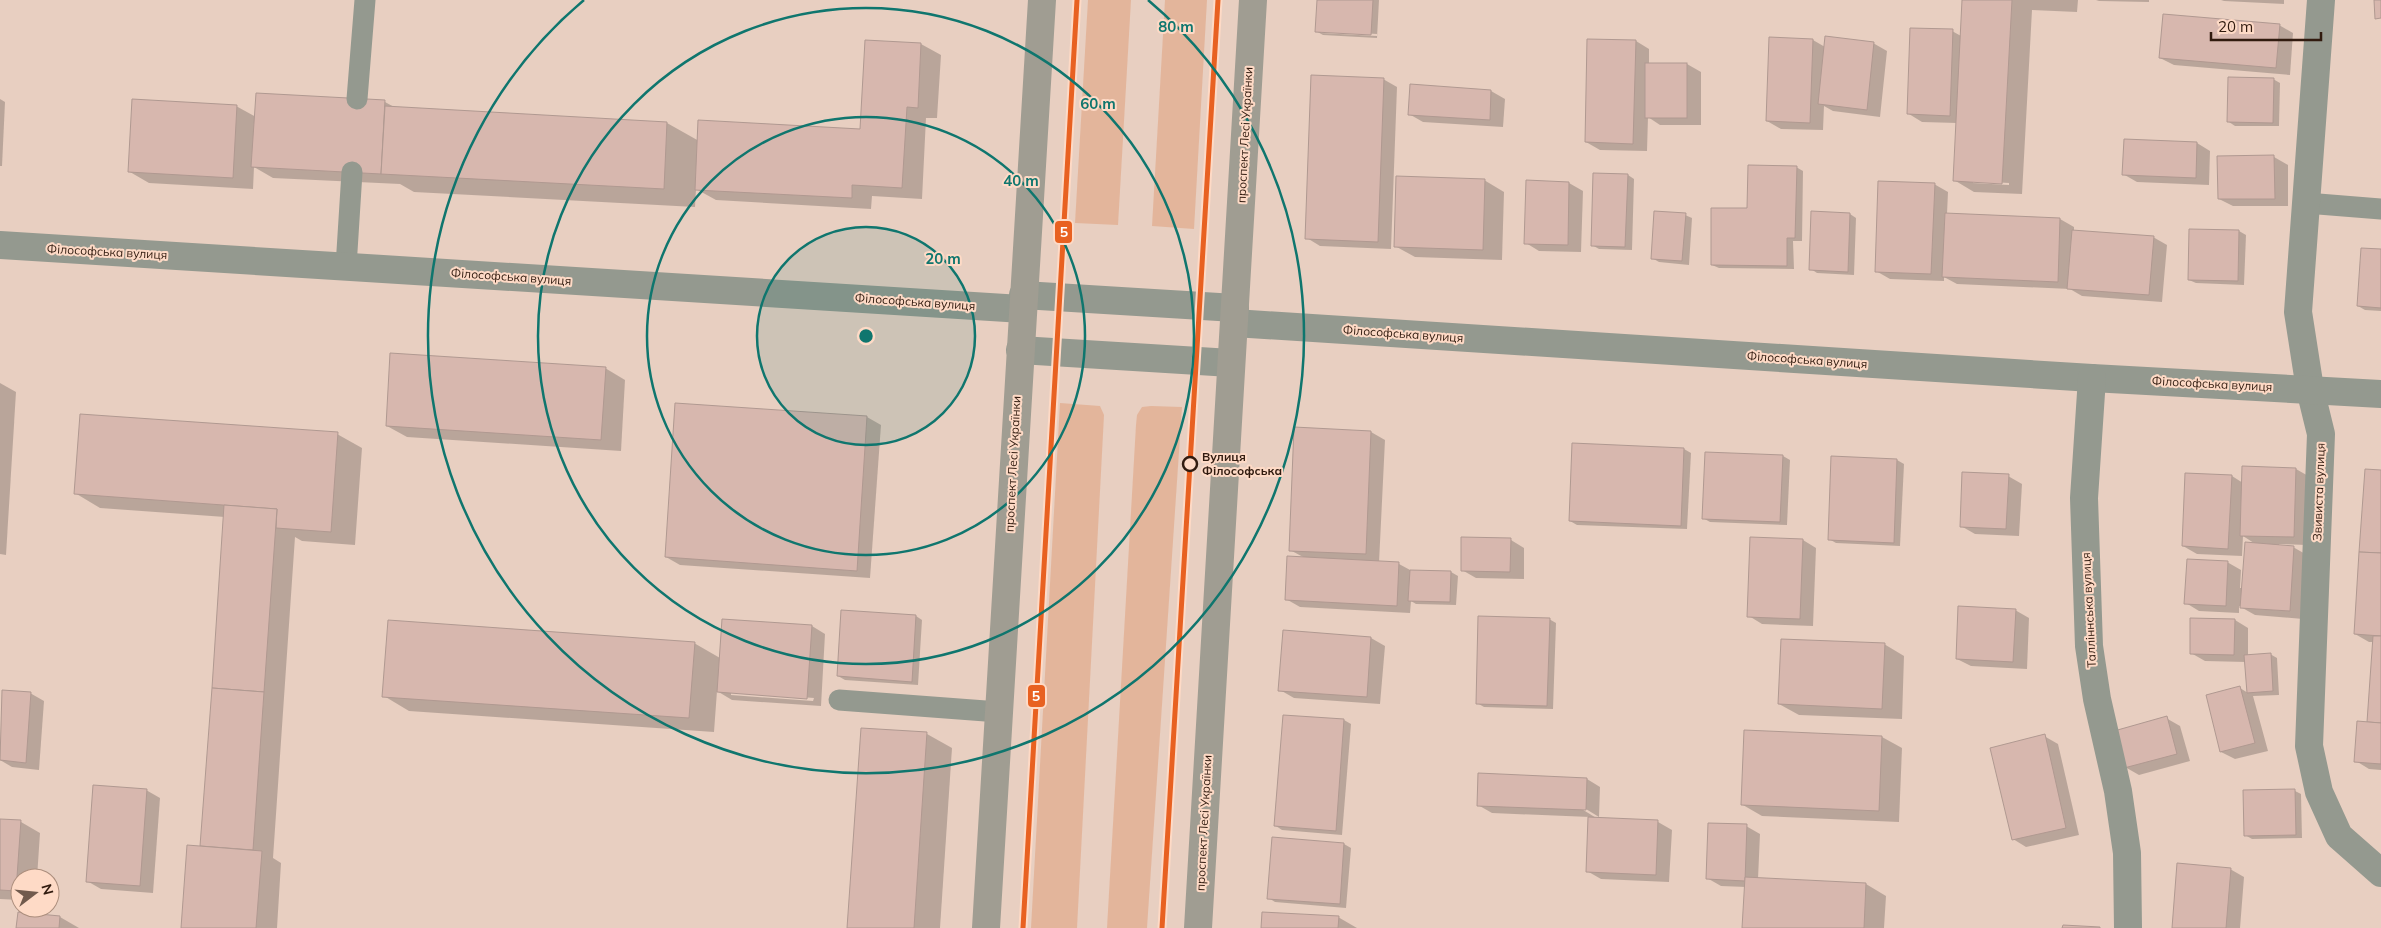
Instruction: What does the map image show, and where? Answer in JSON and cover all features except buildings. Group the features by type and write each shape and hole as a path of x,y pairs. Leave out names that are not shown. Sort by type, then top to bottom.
{"main road":[{"name":"проспект Лесі Українки","path":"986,928 1042,0"},
{"name":"проспект Лесі Українки","path":"1198,928 1253,0"}],"street":[{"name":"Звивиста вулиця","path":"2321,0 2298,312 2310,389 2321,434 2309,746 2319,792 2339,836 2381,873"},
{"name":"Філософська вулиця","path":"0,246 346,267 1023,302 1234,315 2092,378 2381,394"},
{"path":"1020,350 1231,363"},
{"name":"Талліннська вулиця","path":"2092,378 2084,498 2089,646 2097,699 2118,790 2127,853 2128,928"}],"lane":[{"path":"357,99 365,0"},
{"path":"346,267 352,172"},
{"path":"2306,203 2381,209"},
{"path":"839,700 999,712"}],"shaded area":[{"path":"1088,0 1131,0 1118,225 1075,223"},
{"path":"1165,0 1207,0 1194,229 1152,226"},
{"path":"1060,403 1100,406 1104,415 1077,928 1031,928"},
{"path":"1142,407 1182,407 1147,928 1107,928 1136,425 1137,415"}],"transit line":[{"name":"5","path":"1023,928 1077,0"},
{"name":"5","path":"1162,928 1218,0"}],"place":[{"name":"Вулиця Філософська","path":"1190,464"}]}
